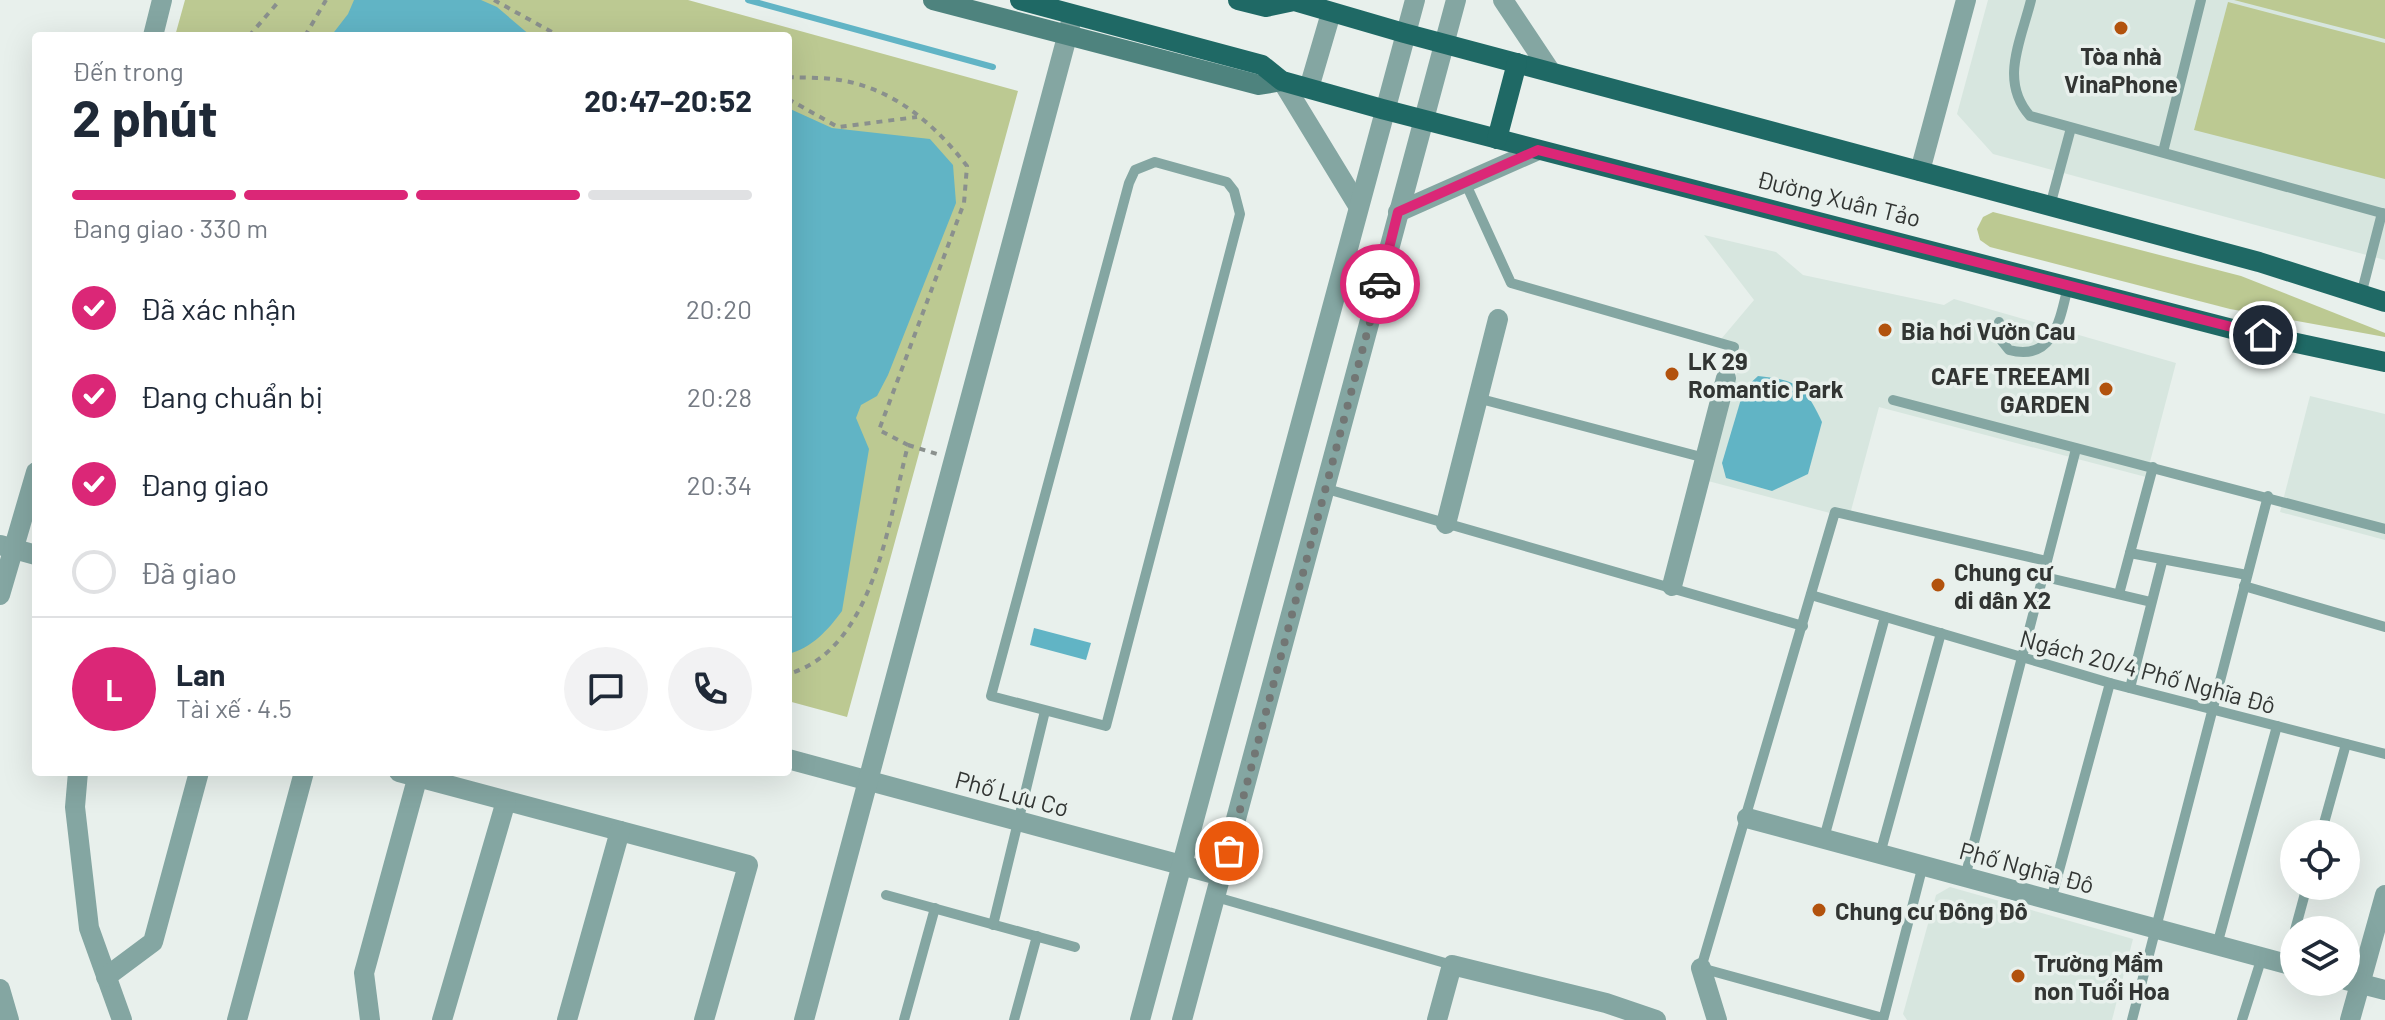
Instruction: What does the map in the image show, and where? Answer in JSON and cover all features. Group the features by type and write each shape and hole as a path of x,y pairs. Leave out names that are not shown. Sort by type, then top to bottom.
{"main road":[{"name":"Đường Xuân Tảo","path":"933,0 1259,85 1282,81"},
{"name":"Đường Xuân Tảo","path":"1020,0 1262,65 1282,81 1382,109 2069,284 2236,330 2385,362"},
{"name":"Đường Xuân Tảo","path":"1238,0 1266,7 1294,0 1443,44 2259,262 2385,302"},
{"path":"1497,139 1517,63"}],"street":[{"path":"154,32 162,0"},
{"path":"1140,1020 1382,109 1415,0"},
{"path":"1182,1020 1456,0"},
{"path":"1503,0 1551,72"},
{"path":"1920,171 1966,0"},
{"path":"1309,88 1331,13"},
{"path":"804,1020 1073,14"},
{"path":"1282,81 1357,204"},
{"path":"1398,212 1538,150"},
{"path":"1446,524 1498,319"},
{"path":"1672,586 1726,378"},
{"path":"0,595 6,547 32,482"},
{"path":"6,547 32,554"},
{"name":"Phố Lưu Cơ","path":"792,760 1222,876"},
{"path":"78,776 75,807 89,928 122,1020"},
{"path":"106,977 153,942 198,776"},
{"path":"237,1020 303,776"},
{"path":"370,1020 364,973 412,776"},
{"path":"419,776 748,865 704,1020"},
{"path":"442,1020 506,801"},
{"name":"Phố Nghĩa Đô","path":"1747,818 2280,962"},
{"path":"567,1020 620,831"},
{"path":"2360,963 2385,895"},
{"path":"1437,1020 1452,965 1606,1003 1656,1020"},
{"path":"1701,968 1717,1020"},
{"path":"2360,984 2385,990"},
{"path":"2350,1020 2352,996"}],"lane":[{"path":"2031,0 2012,81 2013,91 2030,116 2384,214 2361,295"},
{"path":"2163,152 2201,0"},
{"path":"2050,206 2071,128"},
{"path":"1155,162 1227,182 1234,191 1240,214 1106,726 1045,711 991,696 1129,183 1135,170 1155,162"},
{"path":"1465,182 1511,283 1734,347"},
{"path":"1999,322 2001,340 2009,350 2026,352 2044,346 2057,331 2069,284"},
{"path":"1477,398 1705,458"},
{"path":"1893,400 2385,529"},
{"path":"1965,877 2019,657 2045,577 2076,449"},
{"path":"2119,594 2153,467"},
{"path":"1327,489 1803,626"},
{"path":"2132,1020 2268,496"},
{"path":"1923,865 1883,1019 1701,968 1835,512 2047,561"},
{"path":"2130,553 2246,581 2385,627"},
{"path":"2130,688 2162,562"},
{"path":"2045,577 2151,602"},
{"name":"Ngách 20/4 Phố Nghĩa Đô","path":"1811,595 2110,683 2385,754"},
{"path":"1824,838 1885,617"},
{"path":"1880,854 1941,633"},
{"path":"2051,900 2110,683"},
{"path":"993,925 1045,711"},
{"path":"2217,945 2277,726"},
{"path":"2325,820 2346,744"},
{"path":"886,895 1075,947"},
{"path":"1216,897 1452,965"},
{"path":"904,1020 935,908"},
{"path":"1014,1020 1037,936"},
{"path":"2242,1020 2262,957"}],"path":[{"path":"252,32 280,0"},
{"path":"307,32 326,0"},
{"path":"494,0 552,32"},
{"path":"792,77 845,81 887,95 937,128 967,166 964,203 879,430 908,445 956,460"},
{"path":"792,101 838,127 920,117"},
{"path":"792,673 807,668 846,634 872,583 908,445"}],"shaded area":[{"path":"1988,0 2385,0 2385,260 1993,154 1957,114"},
{"path":"1704,235 1776,252 1803,275 1944,305 1954,299 2176,363 2146,477 1879,407 1849,518 1708,481 1737,372 1722,338 1754,300"},
{"path":"2310,396 2385,414 2385,540 2280,512"},
{"name":"Trường Mầm non Tuổi Hoa","path":"1950,887 2133,939 2112,1020 1907,1020 1903,1014 1936,895"}],"green space":[{"path":"185,0 688,0 1018,91 847,717 792,702 792,32 176,32"},
{"path":"2234,0 2385,0 2385,39"},
{"path":"2228,2 2385,43 2385,179 2194,130"},
{"path":"1993,212 2241,276 2385,333 2385,337 2230,309 1990,247 1980,240 1977,229 1983,217"}],"water":[{"path":"354,0 481,0 497,7 526,32 334,32"},
{"path":"792,110 832,128 930,139 953,165 956,203 888,375 877,396 861,405 856,418 869,449 842,611 819,637 792,652"},
{"path":"1758,376 1799,387 1822,422 1808,474 1772,491 1726,478 1722,463 1744,389"},
{"path":"1034,628 1091,643 1086,660 1030,645"}],"waterway":[{"path":"748,0 993,67"}],"way so far":[{"path":"1229,851 1380,284"}],"place":[{"name":"Tòa nhà VinaPhone","path":"2121,28"},
{"name":"Bia hơi Vườn Cau","path":"1885,330"},
{"name":"LK 29 Romantic Park","path":"1672,374"},
{"name":"CAFE TREEAMI GARDEN","path":"2106,389"},
{"name":"Chung cư di dân X2","path":"1938,585"},
{"name":"Chung cư Đông Đô","path":"1819,910"},
{"name":"Trường Mầm non Tuổi Hoa","path":"2018,976"}],"route":[{"path":"1380,284 1398,212 1538,150 2263,335"}]}
